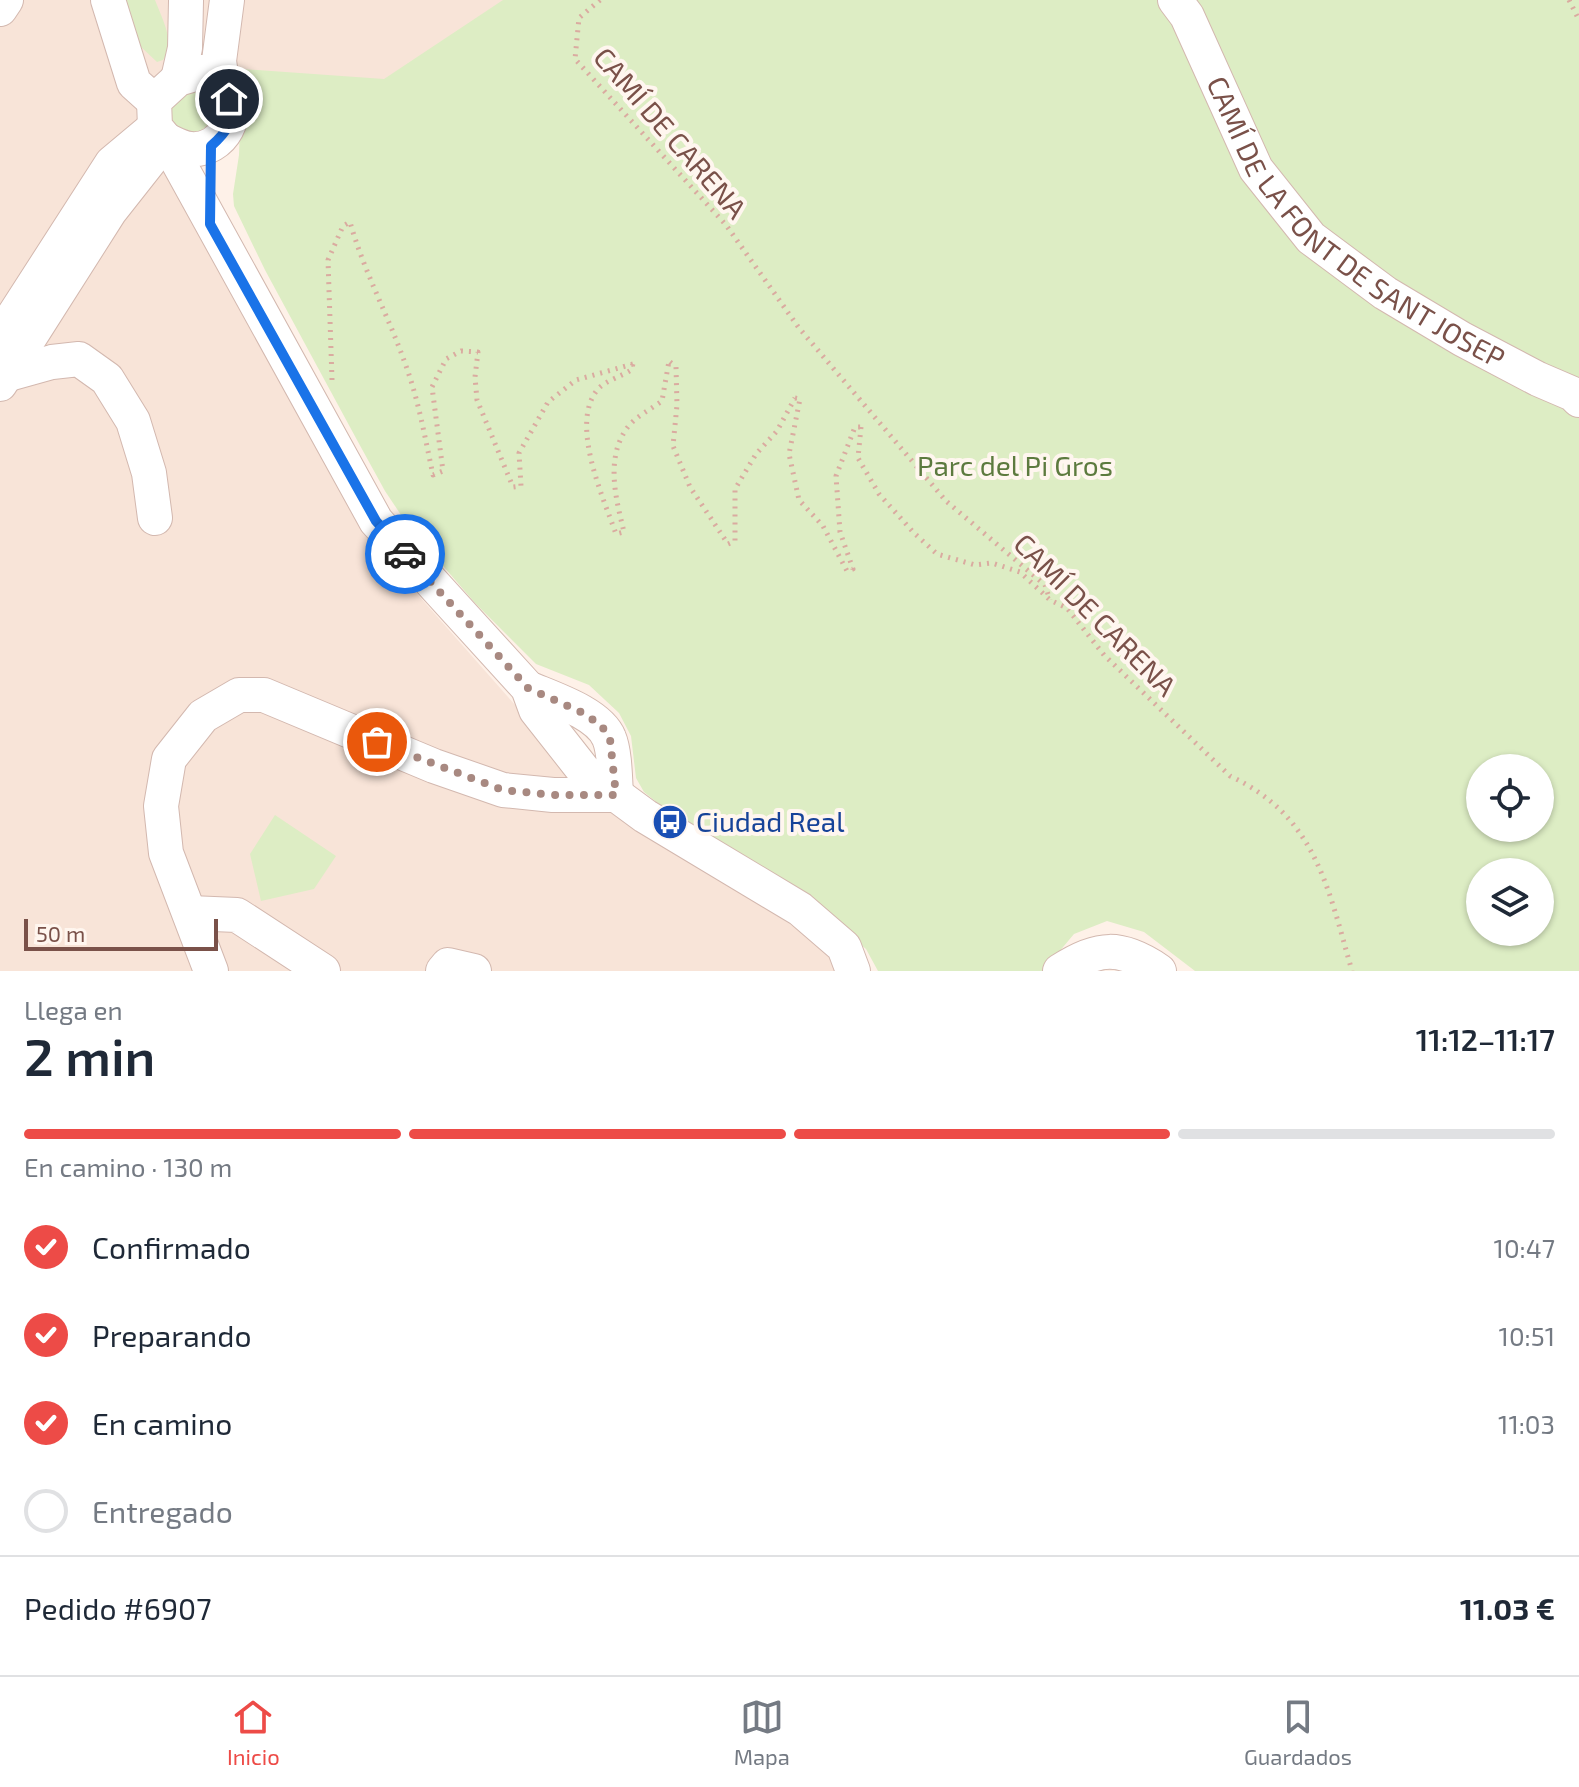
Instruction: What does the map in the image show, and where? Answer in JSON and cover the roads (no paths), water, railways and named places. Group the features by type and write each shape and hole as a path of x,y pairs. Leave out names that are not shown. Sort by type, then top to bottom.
{"street":[{"path":"0,9 6,0"},
{"path":"108,0 134,83 179,101 232,107 225,134 211,146 193,149 179,101"},
{"path":"186,0 199,28 179,101 210,224 376,521 528,688 581,712 601,725 610,739 616,795"},
{"path":"4,379 179,101 220,0"},
{"path":"0,337 112,163 219,61 227,0"},
{"name":"CAMÍ DE LA FONT DE SANT JOSEP","path":"1175,0 1187,16 1256,169 1311,238 1385,293 1462,339 1573,394 1579,400"},
{"path":"210,224 211,146"},
{"path":"4,379 52,362 79,359 107,379 133,421 149,473 155,518"},
{"path":"211,971 166,853 161,806 169,759 203,716 239,695 264,695 434,766 503,790 553,795 616,795 645,816 800,909 844,947 853,971"},
{"path":"190,913 237,915 323,971"},
{"path":"1060,971 1081,958 1111,951 1137,955 1159,971"},
{"path":"443,971 448,965 474,971"}],"place":[{"name":"Ciudad Real","path":"670,822"}],"park label":[{"name":"Parc del Pi Gros","path":"1015,466"}]}
